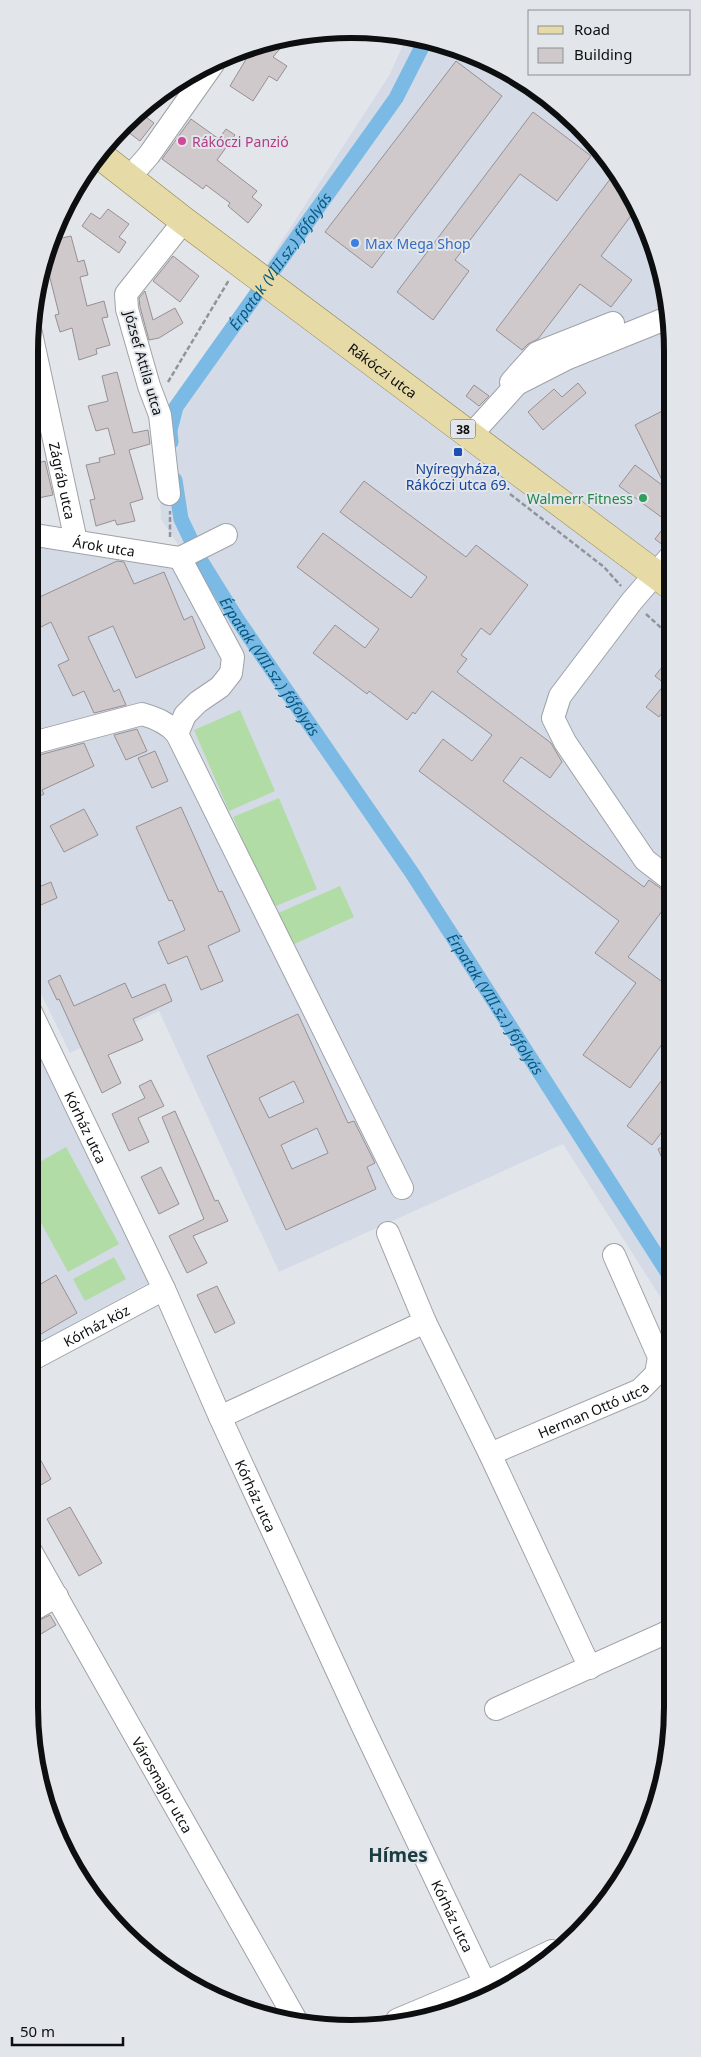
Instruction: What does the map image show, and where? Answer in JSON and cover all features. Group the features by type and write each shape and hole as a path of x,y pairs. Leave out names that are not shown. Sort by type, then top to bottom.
{"main road":[{"name":"Rákóczi utca","path":"104,158 184,221 251,278 478,427 664,570"}],"street":[{"path":"129,178 149,155 207,72"},
{"name":"József Attila utca","path":"169,494 160,415 149,386 128,309 126,294 184,221"},
{"path":"478,427 517,384 661,312"},
{"name":"Zágráb utca","path":"37,362 76,541"},
{"name":"Árok utca","path":"37,535 174,557"},
{"path":"177,734 185,715 198,702 220,687 231,674 233,657 174,557 226,535"},
{"path":"664,574 632,601 560,696 553,718 565,742 645,860 664,875"},
{"path":"37,742 142,714 158,719 172,728 177,734 402,1188"},
{"name":"Kórház utca","path":"37,1025 164,1289 220,1417 363,1727 486,1983"},
{"path":"388,1233 425,1322 490,1454 590,1668"},
{"name":"Herman Ottó utca","path":"490,1454 640,1390 656,1374 659,1357 614,1255"},
{"name":"Kórház köz","path":"37,1357 164,1289"},
{"path":"220,1417 425,1322"},
{"name":"Városmajor utca","path":"37,1562 292,2014"},
{"path":"37,1607 57,1596"},
{"path":"496,1709 664,1634"},
{"path":"416,2012 486,1983 535,1959"}],"path":[{"path":"156,402 251,278"},
{"path":"169,494 174,557"}],"shaded area":[{"path":"404,42 432,48 470,61 507,79 541,102 586,144 611,177 622,194 640,231 653,269 661,310 664,350 664,1303 563,1144 279,1272 159,1011 70,1053 37,985 37,541 190,563 161,519 157,429 390,74"},
{"path":"37,1052 148,1283 37,1344"}],"green space":[{"path":"240,710 275,791 229,811 194,730"},
{"path":"279,798 317,889 271,908 233,817"},
{"path":"340,886 354,917 290,946 276,914"},
{"path":"66,1147 119,1244 68,1272 37,1216 37,1163"},
{"path":"114,1257 126,1279 85,1301 73,1279"}],"building":[{"path":"283,45 273,57 287,66 277,81 269,76 253,101 230,86 249,54"},
{"path":"456,61 502,96 372,268 325,232"},
{"path":"533,112 591,156 557,201 520,174 455,260 469,271 433,320 397,292"},
{"path":"144,115 154,123 140,141 127,131"},
{"path":"191,119 219,139 226,129 235,135 217,160 257,191 252,197 262,205 248,223 228,206 230,203 206,185 203,189 162,159"},
{"path":"611,178 632,214 601,256 632,280 611,307 580,284 538,339 528,344 522,350 496,330"},
{"path":"108,209 129,224 119,237 126,242 119,253 82,226 91,213 100,219"},
{"path":"71,236 78,262 84,260 88,275 80,277 87,306 104,301 108,317 102,318 110,345 96,349 97,354 79,360 72,328 60,332 55,315 59,314 49,274 47,274 58,239"},
{"path":"173,256 199,276 180,302 153,281"},
{"path":"145,291 153,320 175,308 183,323 159,338 149,340 139,298"},
{"path":"117,372 133,433 148,430 150,444 129,450 143,499 130,503 135,521 117,525 115,520 96,526 90,500 95,499 86,465 100,462 99,458 115,454 108,428 96,431 88,406 108,401 102,376"},
{"path":"578,383 586,393 543,430 528,412 554,389 562,397"},
{"path":"474,385 489,396 479,406 466,396"},
{"path":"664,410 664,484 635,425"},
{"path":"45,461 53,495 38,498 37,463"},
{"path":"635,465 664,487 664,519 619,486"},
{"path":"364,481 466,557 476,545 528,585 490,635 481,628 461,655 467,659 457,672 551,743 562,762 550,778 521,757 503,781 644,887 649,880 664,890 664,908 628,957 664,983 664,1042 630,1088 583,1055 636,983 595,953 619,921 419,771 443,739 472,761 492,735 432,691 415,714 413,712 407,720 369,691 367,694 313,653 335,625 365,648 379,629 297,567 323,533 411,598 427,577 340,512"},
{"path":"664,527 664,546 655,539"},
{"path":"117,561 124,562 134,584 164,572 184,620 192,616 205,648 136,678 113,626 88,637 114,692 119,689 126,705 94,713 84,691 73,696 58,665 69,660 51,622 37,629 37,598"},
{"path":"664,665 664,683 655,676"},
{"path":"664,685 664,710 659,717 646,707"},
{"path":"137,729 147,751 126,760 114,735"},
{"path":"84,743 94,766 42,790 44,794 37,797 37,757"},
{"path":"155,751 168,781 152,788 138,758"},
{"path":"181,807 219,892 222,891 240,931 208,946 223,981 201,990 187,956 168,964 158,942 185,930 172,900 169,901 136,827"},
{"path":"84,809 98,835 64,852 50,826"},
{"path":"51,882 57,898 37,907 37,888"},
{"path":"60,975 74,1006 125,983 132,998 165,984 172,1001 133,1019 143,1040 108,1055 121,1083 102,1093 59,999 57,1000 48,981"},
{"path":"298,1014 348,1123 354,1121 375,1163 367,1167 376,1189 286,1230 207,1056","holes":["294,1081 304,1102 269,1118 259,1098","317,1128 328,1153 292,1169 281,1145"]},
{"path":"664,1077 664,1129 652,1145 627,1126"},
{"path":"151,1080 164,1106 138,1118 149,1142 129,1151 112,1114 145,1098 139,1086"},
{"path":"175,1111 215,1201 218,1200 228,1221 193,1236 207,1263 187,1273 169,1236 204,1219 162,1117"},
{"path":"664,1146 664,1162 658,1149"},
{"path":"161,1167 179,1204 159,1214 141,1177"},
{"path":"56,1275 77,1313 37,1336 37,1286"},
{"path":"217,1286 235,1323 215,1333 197,1295"},
{"path":"37,1454 51,1479 37,1487"},
{"path":"70,1507 102,1563 79,1576 47,1519"},
{"path":"50,1615 56,1625 37,1636 37,1621"}],"waterway":[{"name":"Érpatak (VIII.sz.) főfolyás","path":"171,442 170,430 176,407 396,98 422,46"},
{"name":"Érpatak (VIII.sz.) főfolyás","path":"175,480 181,519 201,561 237,619 412,873 664,1267"}],"place":[{"name":"Rákóczi Panzió","path":"182,141"},
{"name":"Max Mega Shop","path":"355,243"},
{"name":"Nyíregyháza, Rákóczi utca 69.","path":"458,452"},
{"name":"Walmerr Fitness","path":"643,498"}],"district":[{"name":"Hímes","path":"398,1855"}]}
